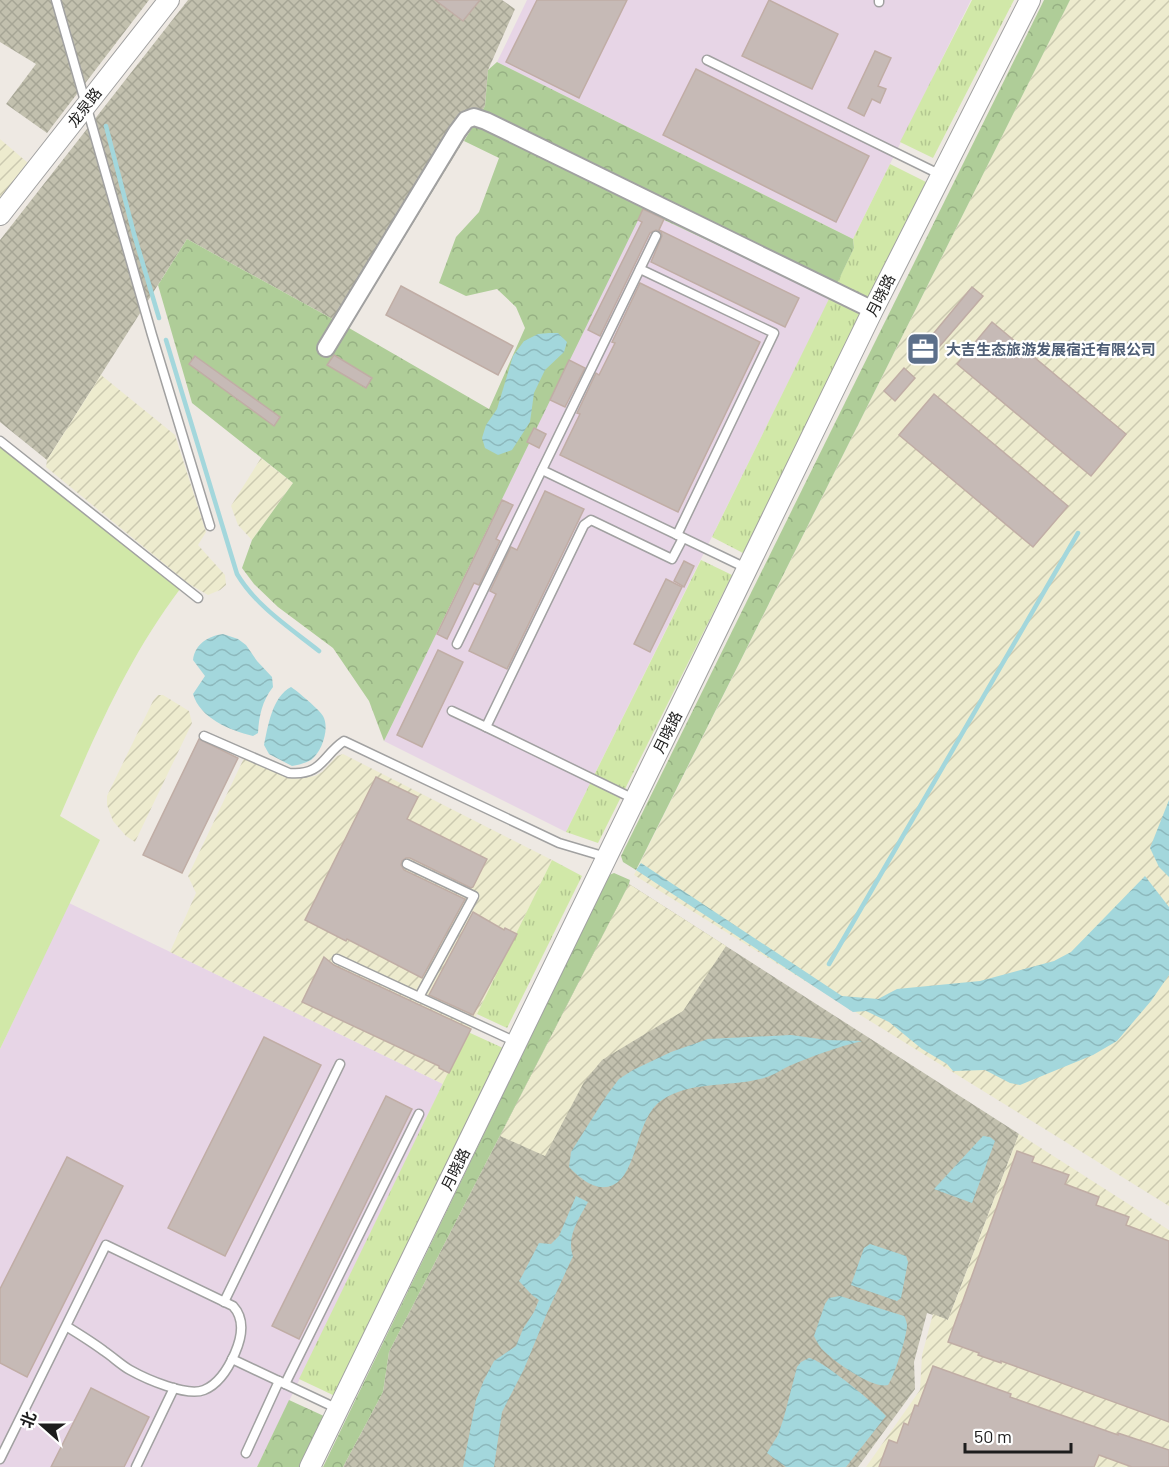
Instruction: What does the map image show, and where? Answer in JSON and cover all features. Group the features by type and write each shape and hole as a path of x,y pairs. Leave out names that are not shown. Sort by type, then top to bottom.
{"street":[{"name":"龙泉路","path":"0,215 169,0"},
{"name":"月晓路","path":"310,1467 873,310 1030,0"},
{"path":"326,348 457,132 466,120 474,117 873,310"}],"lane":[{"path":"56,0 210,526"},
{"path":"707,60 941,176"},
{"path":"457,644 656,236"},
{"path":"486,727 584,525 591,520 672,559 680,536 774,333 640,269"},
{"path":"0,441 198,598"},
{"path":"542,470 747,568"},
{"path":"452,711 634,800"},
{"path":"204,736 289,773 297,774 308,772 322,764 344,741 559,843 606,857"},
{"path":"407,864 474,896 419,997"},
{"path":"338,959 517,1042"},
{"path":"224,1302 340,1064"},
{"path":"246,1453 419,1114"},
{"path":"0,1459 106,1245 233,1306 240,1314 241,1325 240,1342 232,1359 221,1377 202,1391 174,1388 129,1370 66,1326"},
{"path":"232,1359 338,1409"},
{"path":"136,1467 174,1388"}],"shaded area":[{"path":"0,0 149,0 47,133 6,104 36,64 0,42"},
{"path":"188,0 502,0 515,9 488,70 485,106 349,328 187,239 47,460 0,422 0,240"},
{"path":"527,0 971,0 853,239 497,62"},
{"path":"1070,0 1169,0 1169,1206 634,875"},
{"path":"0,139 28,163 0,198"},
{"path":"642,209 830,298 566,832 384,741"},
{"path":"101,375 175,435 206,532 198,545 225,575 226,585 220,590 208,595 189,584 46,467 47,460"},
{"path":"261,458 293,483 252,540 238,525 231,506"},
{"path":"158,695 163,695 189,711 192,723 135,842 126,836 113,821 107,805 107,796"},
{"path":"343,754 552,860 443,1084 170,952 196,893 188,876 245,756 301,778 315,776 322,772 337,756"},
{"path":"629,884 1019,1134 948,1320 927,1313 914,1362 915,1389 858,1467 343,1467 383,1392 389,1352"},
{"path":"629,884 726,946 683,1011 602,1060 584,1082 545,1156 500,1136"},
{"path":"69,903 443,1084 257,1467 0,1467 0,1049"},
{"path":"1019,1134 1169,1230 1169,1467 866,1467 920,1390 922,1355 933,1314 948,1320"}],"green space":[{"path":"972,0 1014,0 933,158 900,142"},
{"path":"1044,0 1070,0 636,870 623,862 621,856"},
{"path":"497,62 853,239 854,248 830,298 643,210 384,741 369,701 333,648 278,607 254,584 242,568 252,540 293,483 192,403 158,285 187,239 349,328 489,409 525,328 516,307 497,289 466,296 439,283 456,237 479,212 499,158 464,141 485,106 488,70"},
{"path":"890,164 926,182 743,553 712,537 854,248 853,239"},
{"path":"0,446 180,589 161,615 128,670 99,728 60,816 100,840 0,1049"},
{"path":"701,560 732,575 598,843 566,832"},
{"path":"552,860 582,876 507,1028 477,1014"},
{"path":"614,873 630,880 629,884 389,1352 383,1392 343,1467 323,1467 609,875"},
{"path":"468,1032 503,1048 335,1396 299,1379"},
{"path":"289,1400 326,1417 302,1467 257,1467"}],"water":[{"path":"558,333 567,342 564,352 545,370 534,393 530,422 512,450 498,455 485,448 482,438 486,425 497,409 513,356 524,341 538,334"},
{"path":"223,634 238,639 246,645 272,677 273,687 262,709 258,733 253,736 217,722 202,710 193,694 205,676 193,660 196,649 207,639"},
{"path":"291,687 321,713 326,727 324,739 315,756 311,760 292,766 269,754 264,745 275,705"},
{"path":"1169,800 1169,877 1159,867 1150,848"},
{"path":"641,863 842,996 878,999 897,989 980,981 1054,961 1071,952 1145,876 1169,907 1169,975 1151,1001 1117,1041 1093,1055 1020,1085 1010,1083 985,1070 953,1071 947,1064 922,1049 889,1022 866,1011 853,1012 636,870"},
{"path":"791,1035 827,1040 862,1041 816,1055 764,1078 697,1087 662,1100 646,1119 627,1170 613,1185 595,1186 583,1180 569,1167 571,1152 607,1095 619,1079 633,1070 671,1052 708,1039"},
{"path":"983,1136 995,1141 972,1203 934,1189"},
{"path":"576,1196 588,1202 572,1235 573,1256 524,1369 502,1412 494,1467 463,1467 476,1400 484,1380 494,1361 516,1346 539,1300 519,1281 539,1243 551,1244 559,1236"},
{"path":"870,1244 906,1256 908,1262 901,1298 897,1301 851,1285 864,1248"},
{"path":"840,1296 904,1317 907,1325 905,1338 888,1385 873,1383 855,1374 830,1357 816,1340 814,1336 825,1304 829,1298"},
{"path":"809,1358 836,1374 886,1416 846,1467 786,1467 767,1453 778,1435 797,1367"}],"building":[{"path":"435,0 480,0 463,21"},
{"path":"537,0 627,0 579,98 506,62"},
{"path":"769,0 838,34 812,89 742,56"},
{"path":"875,51 891,58 878,86 886,89 880,103 872,99 864,116 848,108"},
{"path":"696,69 869,156 836,222 663,135"},
{"path":"643,209 664,219 659,230 799,298 785,327 651,262 662,236 661,232 656,230 650,233 600,336 588,330 642,222 638,220"},
{"path":"640,283 760,342 678,512 560,455 580,414 577,413 596,373 599,375 615,343 612,342"},
{"path":"401,286 513,346 498,375 386,315"},
{"path":"972,287 983,296 939,347 929,339"},
{"path":"992,322 1126,434 1091,476 957,364"},
{"path":"334,355 372,378 366,388 327,365"},
{"path":"195,356 280,417 274,426 189,364"},
{"path":"569,360 585,368 565,407 550,400"},
{"path":"904,368 915,378 895,401 884,391"},
{"path":"934,394 1068,506 1033,547 899,435"},
{"path":"534,428 546,434 539,448 527,442"},
{"path":"545,491 584,509 507,669 469,651 496,594 490,591 511,547 517,550"},
{"path":"502,500 513,505 496,539 500,541 479,585 474,583 447,639 437,634"},
{"path":"684,561 694,566 684,587 674,581"},
{"path":"666,579 682,587 650,652 634,644"},
{"path":"438,650 463,662 422,747 397,735"},
{"path":"199,739 238,758 182,873 143,855"},
{"path":"376,777 418,797 407,819 487,859 471,888 410,858 402,861 401,865 404,870 465,899 422,978 305,920"},
{"path":"473,912 504,930 505,928 517,934 473,1015 429,995"},
{"path":"324,957 334,965 471,1029 449,1073 439,1066 302,1002"},
{"path":"264,1037 321,1065 225,1256 168,1228"},
{"path":"386,1096 412,1109 299,1339 272,1326"},
{"path":"1017,1151 1034,1157 1032,1162 1069,1175 1065,1184 1099,1197 1096,1205 1129,1217 1126,1225 1169,1241 1169,1422 1001,1361 1001,1363 978,1355 979,1353 948,1342"},
{"path":"67,1157 123,1186 27,1377 0,1363 0,1289"},
{"path":"933,1366 1011,1394 1010,1397 1118,1435 1118,1433 1169,1450 1169,1467 1132,1467 1099,1455 1094,1467 879,1467 889,1440 897,1443 904,1423 908,1425"},
{"path":"91,1388 149,1417 124,1467 51,1467"}],"waterway":[{"path":"106,126 159,318"},
{"path":"166,340 237,574 264,606 319,651"},
{"path":"829,964 1078,533"}],"place":[{"name":"大吉生态旅游发展宿迁有限公司","path":"923,349"}]}
